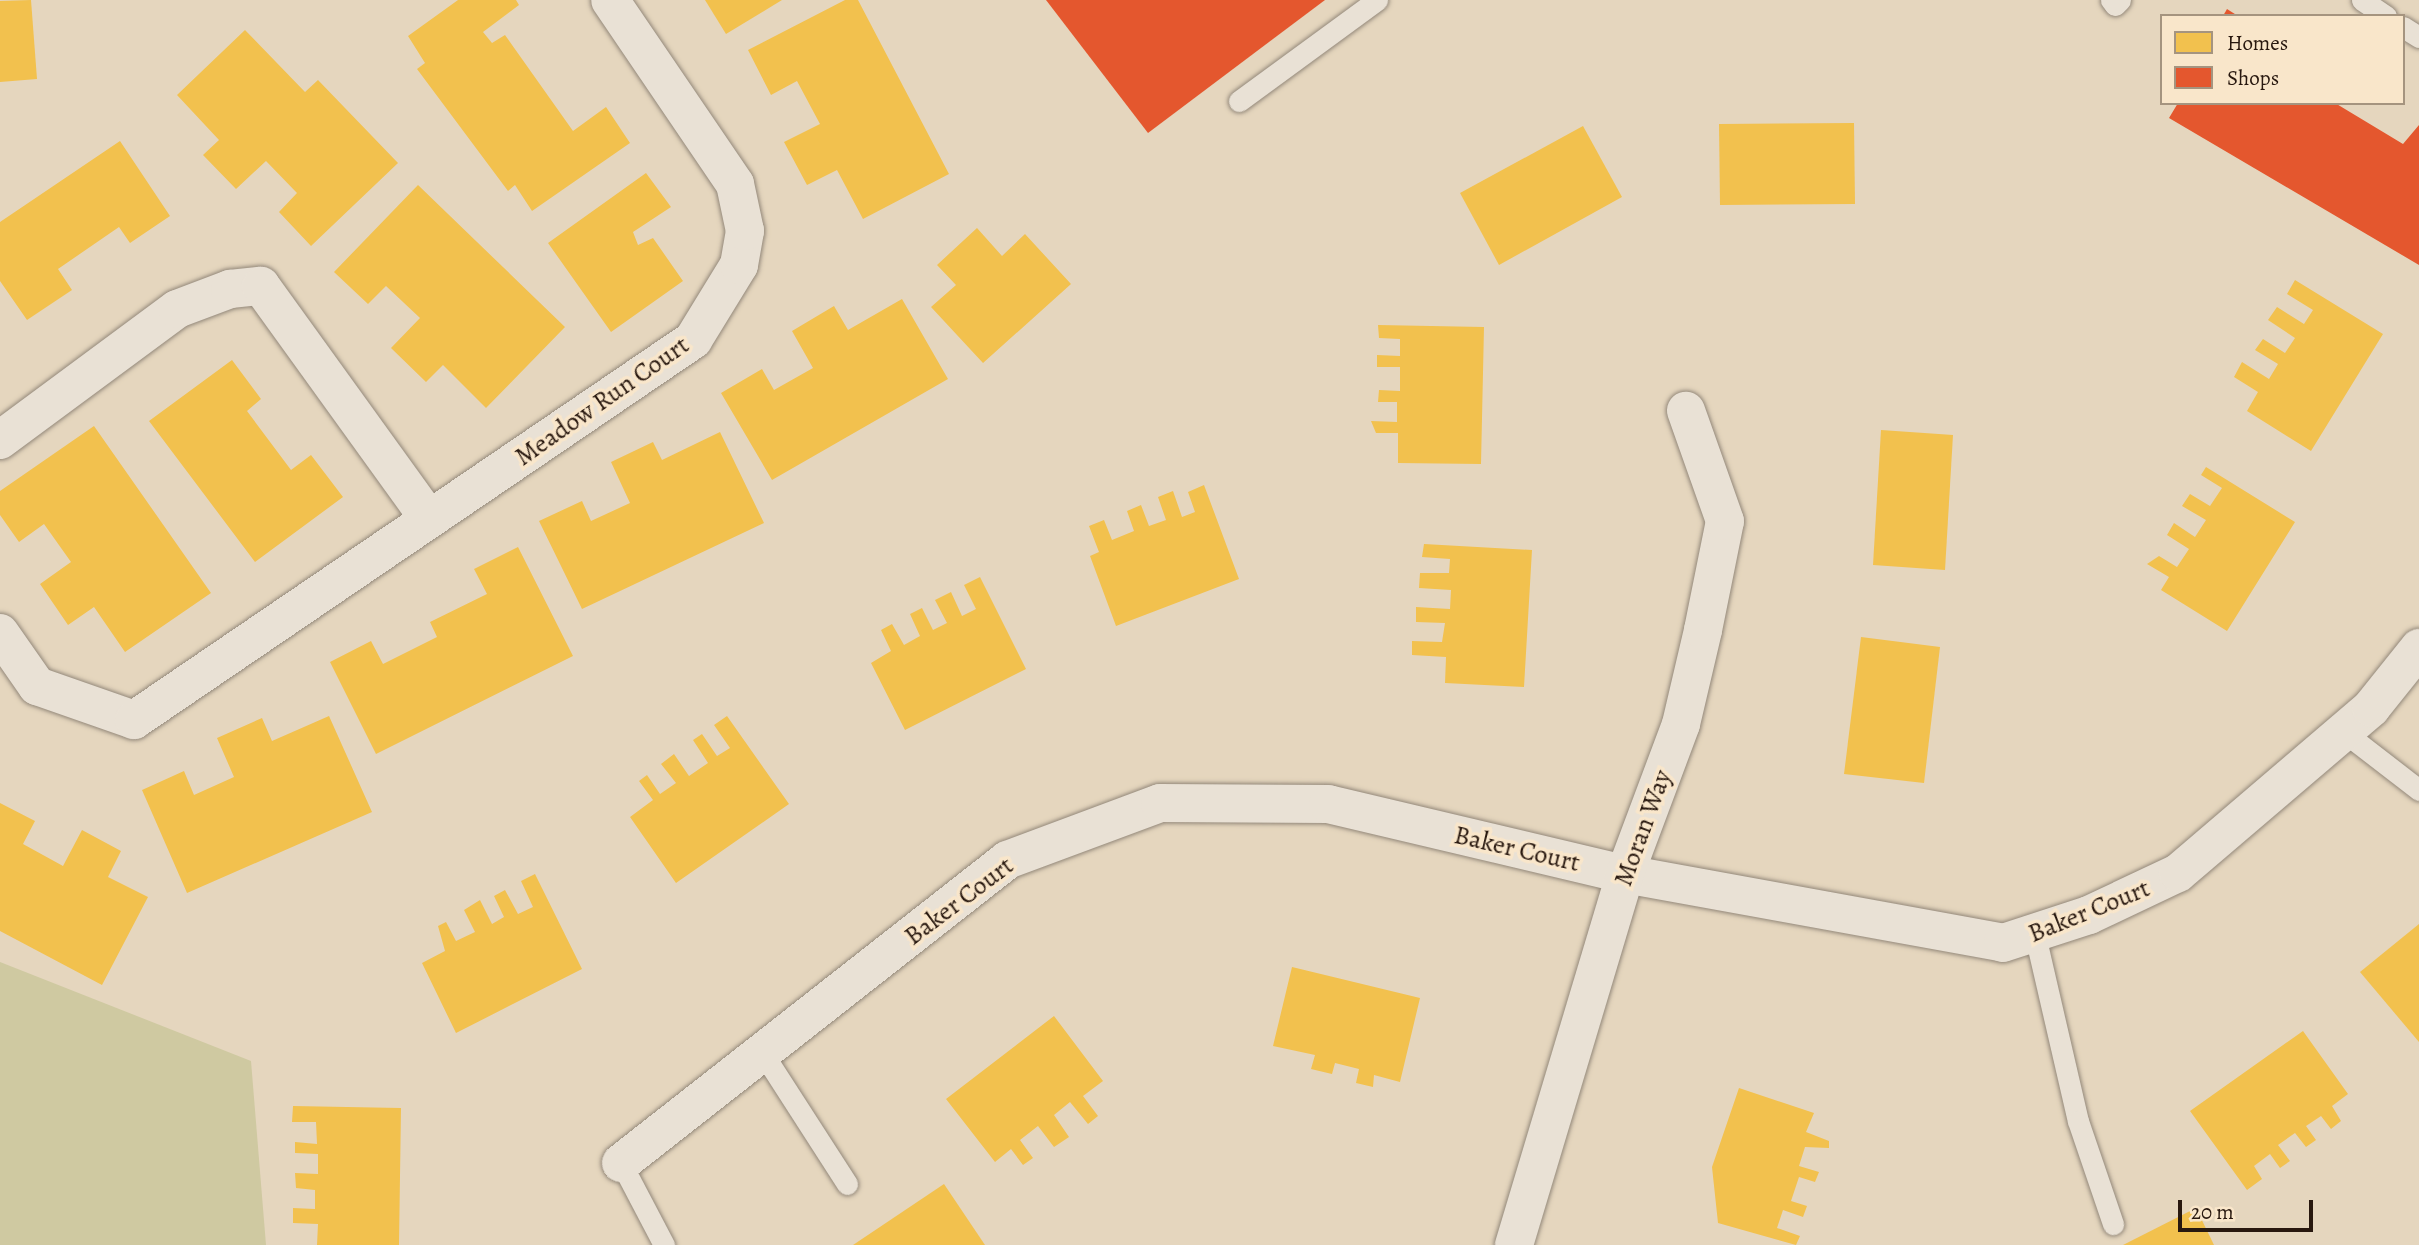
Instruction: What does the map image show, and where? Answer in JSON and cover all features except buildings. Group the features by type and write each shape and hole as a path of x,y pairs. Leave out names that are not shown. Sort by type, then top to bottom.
{"street":[{"name":"Meadow Run Court","path":"0,633 37,687 134,720 693,341 739,265 745,231 735,184 610,0"},
{"path":"0,440 177,309 230,289 261,286 429,519"},
{"name":"Moran Way","path":"1514,1245 1625,874 1681,724 1725,521 1686,411"},
{"name":"Baker Court","path":"621,1163 1007,860 1160,803 1328,804 1625,874 2003,943 2035,935 2178,873 2371,708 2419,648"}],"lane":[{"path":"1239,101 1377,0"},
{"path":"2111,0 2115,5 2120,0"},
{"path":"2362,0 2383,14"},
{"path":"2344,732 2419,790"},
{"path":"2035,935 2078,1121 2113,1224"},
{"path":"762,1052 847,1184"},
{"path":"621,1163 664,1245"}],"shaded area":[{"path":"0,962 251,1061 266,1245 0,1245"}]}
